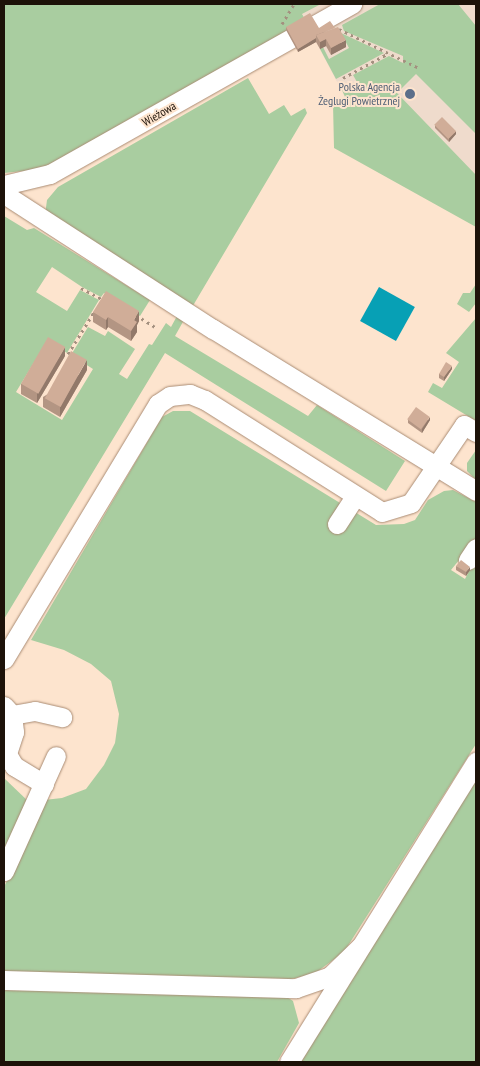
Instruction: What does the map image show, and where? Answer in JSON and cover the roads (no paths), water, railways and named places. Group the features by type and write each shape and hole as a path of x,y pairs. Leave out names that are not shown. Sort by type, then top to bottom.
{"lane":[{"name":"Wieżowa","path":"4,185 50,174 352,4"},
{"path":"4,194 410,453 437,466 476,491"},
{"path":"4,658 158,404 170,396 190,394 205,400 382,512 391,512 411,503 464,425 476,432"},
{"path":"337,524 355,496"},
{"path":"44,784 14,766 7,754 14,732 8,710 35,711 62,717"},
{"path":"4,871 56,756"},
{"path":"288,1062 476,762"},
{"path":"4,980 296,988 330,976 360,947"}],"water":[{"path":"379,287 415,307 396,341 360,321"}],"place":[{"name":"Polska Agencja Żeglugi Powietrznej","path":"410,94"}]}
